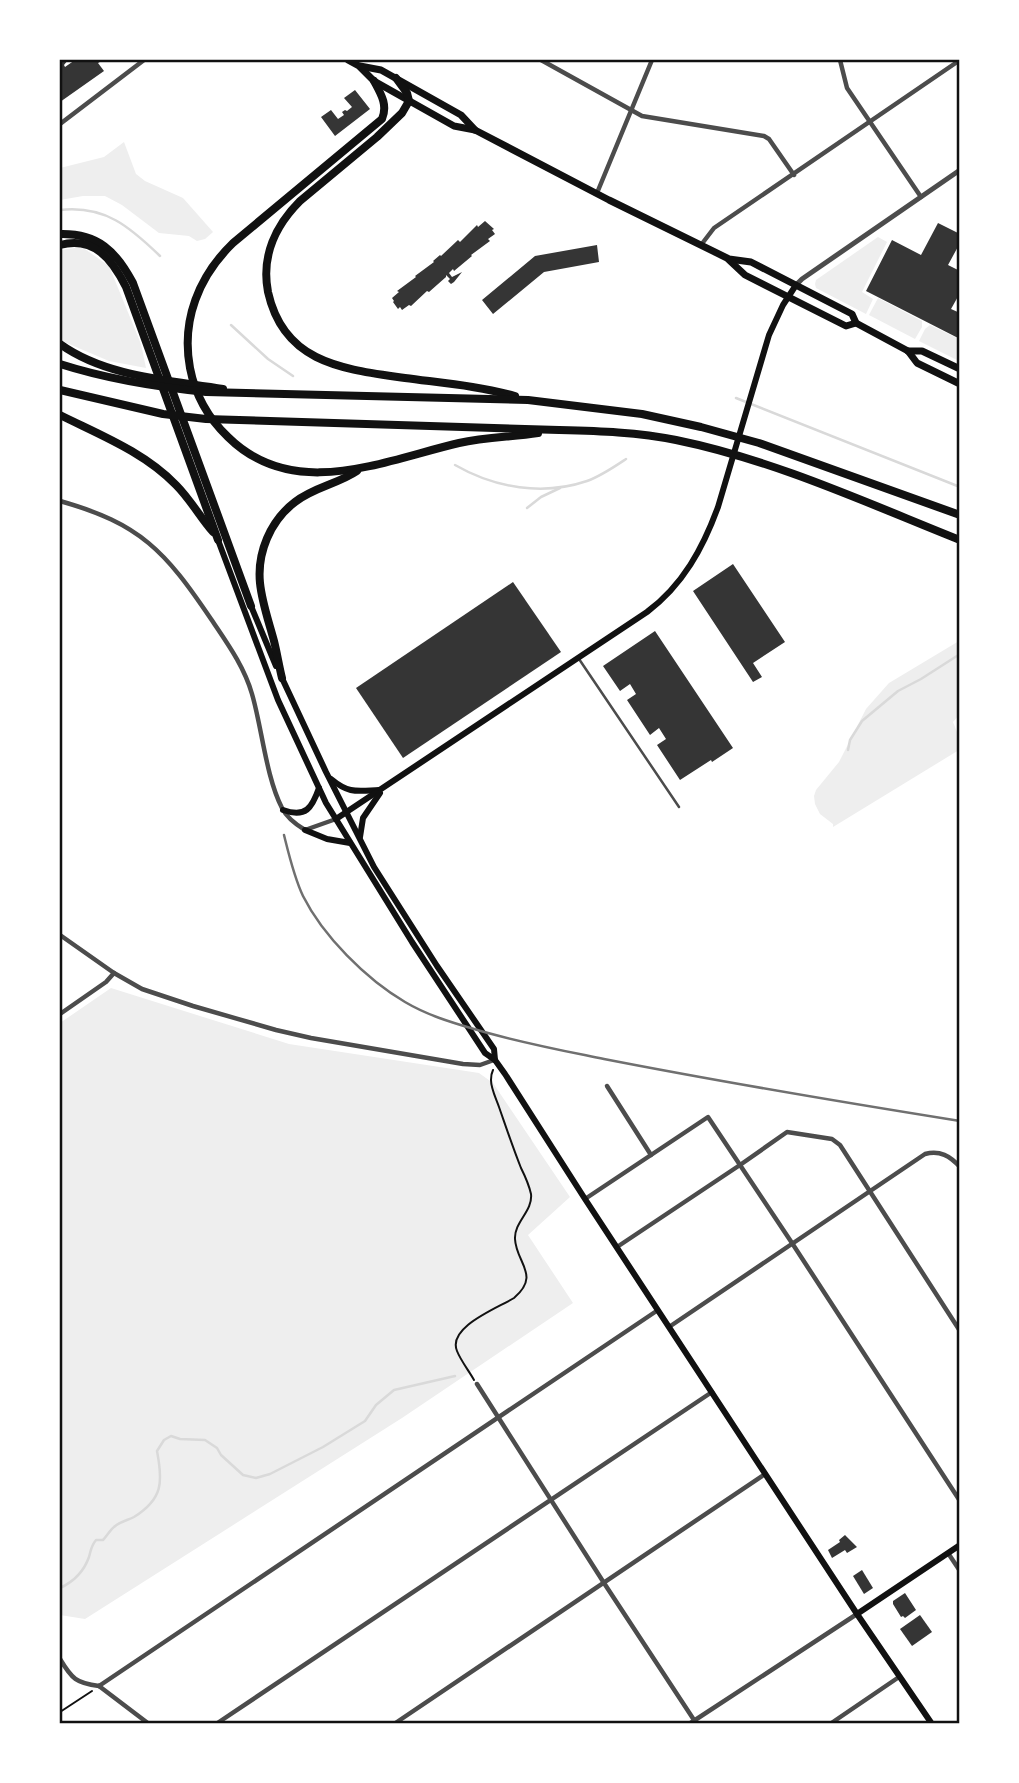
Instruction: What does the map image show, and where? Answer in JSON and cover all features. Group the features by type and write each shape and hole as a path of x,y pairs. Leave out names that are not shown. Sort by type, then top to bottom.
{"highway":[{"path":"396,78 407,93 409,101 402,113 300,201 279,225 272,240 266,271 267,287 276,316 293,340 310,354 330,364 359,371 491,390 528,400"},
{"path":"374,81 385,108 379,123 233,243 219,257 202,282 191,314 188,353 192,378 203,405 221,430 249,454 271,465 296,472 321,473 360,469 461,443 559,430"},
{"path":"60,234 79,234 111,250 133,283 218,540"},
{"path":"60,245 79,243 90,246 102,252 111,262 126,287 155,354"},
{"path":"60,344 69,351 128,373 257,394"},
{"path":"60,363 153,386 206,392 528,400 612,410 701,427 788,452 960,515"},
{"path":"60,390 163,414 206,419 615,432 661,438 711,447 749,458 960,540"},
{"path":"60,415 128,450 163,473 187,498 218,540"},
{"path":"186,442 251,606"},
{"path":"282,678 260,584 264,545 275,523 293,503 309,492 348,477 360,469"}],"main road":[{"path":"354,62 381,70 460,115 475,130 729,259 745,275 846,326 856,323"},
{"path":"354,62 374,81 454,127 475,130"},
{"path":"729,259 751,262 852,314 856,323 908,351 917,363 960,384"},
{"path":"336,819 653,608 682,578 709,533 769,335 796,285"},
{"path":"908,351 922,351 960,369"},
{"path":"218,540 278,700 319,788 350,843 485,1053 495,1060 857,1614 932,1724"},
{"path":"251,606 326,772 374,867 494,1049 495,1060"},
{"path":"326,772 332,780 352,792 383,789"},
{"path":"283,810 293,813 307,810 314,803 319,788"},
{"path":"360,838 363,818 383,789"},
{"path":"305,830 327,839 350,843"},
{"path":"857,1614 960,1545"}],"street":[{"path":"60,124 144,60"},
{"path":"541,60 642,116 764,136 769,139 794,175"},
{"path":"597,194 652,60"},
{"path":"840,60 847,88 921,197"},
{"path":"701,245 714,228 960,60"},
{"path":"796,285 960,170"},
{"path":"60,501 120,523 143,537 174,566 234,655 247,680 283,810 305,830 336,819"},
{"path":"60,935 142,989 192,1006 312,1038 463,1064 480,1065 495,1060"},
{"path":"60,1014 106,982 114,973"},
{"path":"607,1086 651,1155"},
{"path":"584,1199 708,1117 960,1501"},
{"path":"617,1247 787,1132 832,1139 836,1141 960,1331"},
{"path":"669,1327 925,1154 934,1152 952,1159 960,1167"},
{"path":"99,1686 657,1310"},
{"path":"477,1384 691,1722 857,1614"},
{"path":"216,1724 712,1392"},
{"path":"394,1724 766,1474"},
{"path":"948,1553 960,1570"},
{"path":"60,1659 73,1679 81,1684 99,1686 149,1724"},
{"path":"830,1724 899,1677"}],"lane":[{"path":"578,659 679,807"}],"path":[{"path":"477,1384 456,1350 459,1332 467,1324 520,1293 527,1274 517,1252 515,1237 516,1228 525,1215 531,1195 494,1092 491,1079 495,1060"},
{"path":"60,1712 99,1686"}],"shaded area":[{"path":"124,142 136,174 145,181 183,198 213,232 205,239 197,241 189,236 159,233 122,205 105,196 60,200 60,168 104,157"},
{"path":"878,237 887,242 862,292 873,299 866,314 816,288 816,280"},
{"path":"82,247 109,266 141,344 146,368 109,361 60,338 60,250"},
{"path":"878,298 922,321 922,327 915,339 869,315"},
{"path":"930,325 959,339 959,361 919,341"},
{"path":"959,641 959,715 953,722 959,737 959,750 833,827 833,824 820,814 814,796 839,762 866,709 889,683"},
{"path":"111,988 289,1044 479,1073 493,1083 570,1197 528,1235 573,1303 402,1418 85,1619 60,1615 60,1023"}],"building":[{"path":"60,60 68,60 65,67 75,60 103,60 98,63 104,71 60,102"},
{"path":"355,90 370,109 335,136 321,117 331,110 338,119 344,115 342,112 352,107 344,98"},
{"path":"485,221 494,229 492,230 495,234 488,239 490,241 449,273 452,277 462,272 454,282 451,284 446,275 411,306 398,309 392,298 399,292 397,291"},
{"path":"938,223 960,234 960,243 948,265 960,271 960,293 951,309 960,313 960,339 866,291 892,240 921,255"},
{"path":"597,245 599,262 544,272 493,314 482,300 535,256"},
{"path":"733,564 785,642 753,663 762,677 753,682 693,591"},
{"path":"513,582 561,652 403,758 356,688"},
{"path":"655,631 733,748 680,780 657,745 666,739 659,728 650,735 627,700 636,694 630,684 620,691 603,666"},
{"path":"845,1535 857,1547 832,1558 828,1550"},
{"path":"862,1570 873,1588 864,1594 853,1576"},
{"path":"905,1593 916,1610 905,1618 901,1617 893,1601"},
{"path":"920,1615 932,1632 912,1646 900,1629"}],"waterway":[{"path":"60,210 90,211 116,220 160,256"},
{"path":"231,325 268,359 293,376"},
{"path":"736,398 960,487"},
{"path":"455,465 486,479 536,489 570,486 592,479 626,459"},
{"path":"527,508 541,497 560,488"},
{"path":"848,750 850,740 862,721 898,691 960,654"},
{"path":"60,1588 81,1571 96,1540 103,1540 116,1525 134,1517 151,1503 159,1489 160,1481 157,1451 164,1440 171,1436 205,1440 217,1448 243,1475 256,1478 270,1474 323,1447 365,1421 376,1405 394,1390 455,1376"}],"railway":[{"path":"284,835 303,896 334,941 375,981 405,1002 430,1014 506,1038 604,1059 960,1121"}]}
